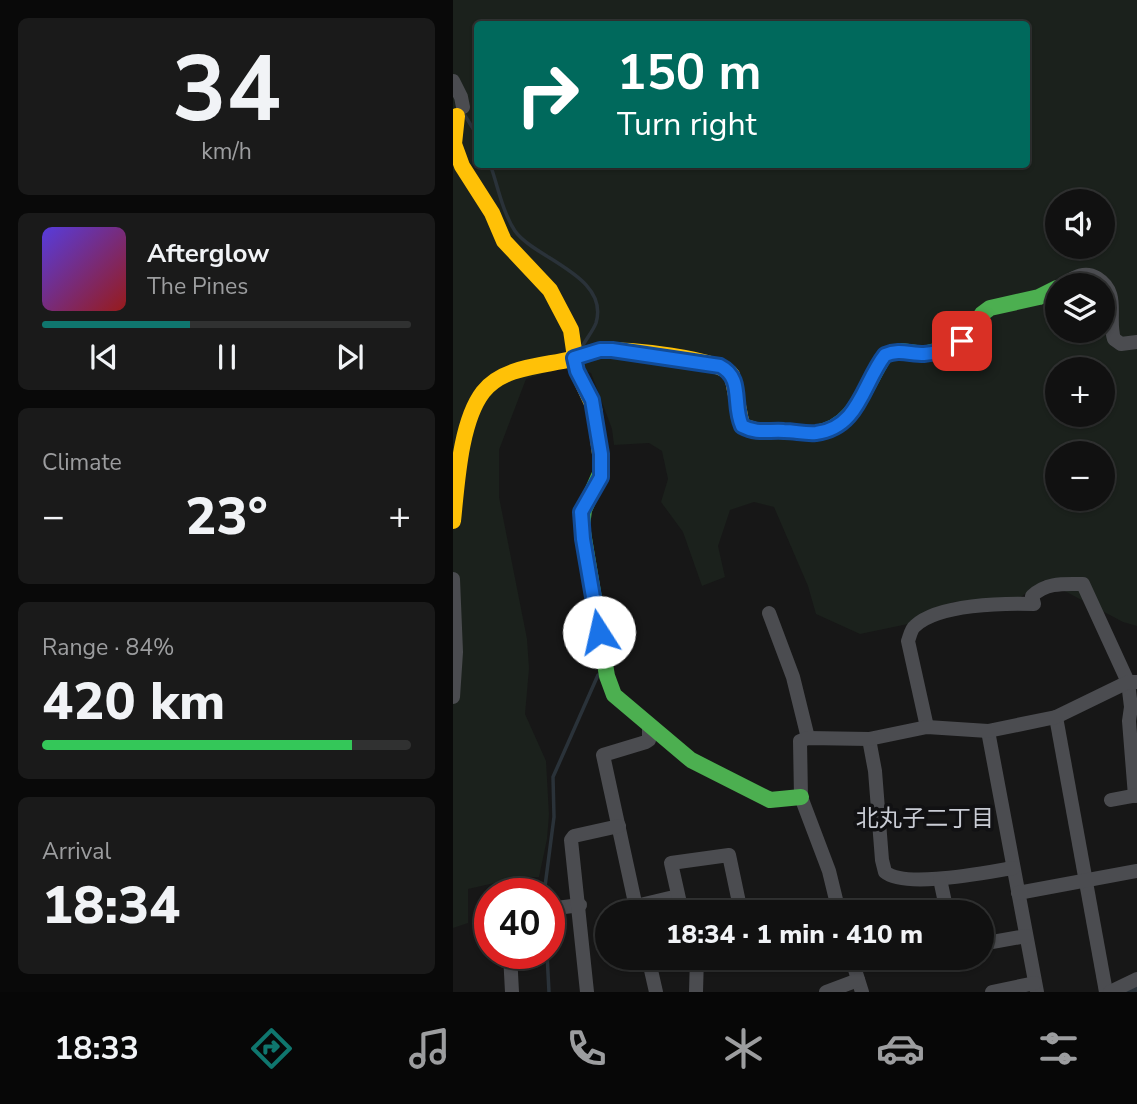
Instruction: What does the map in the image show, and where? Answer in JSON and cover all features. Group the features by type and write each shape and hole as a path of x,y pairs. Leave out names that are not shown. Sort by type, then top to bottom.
{"street":[{"path":"453,81 461,97 454,134 457,155 492,213 504,241 550,290 564,314 571,330 577,371 592,400 601,454 601,477 581,512 582,526 608,677 614,695 691,760 770,800 801,797"},
{"path":"453,521 473,411 485,390 503,377 600,350 720,366 735,379 736,409 742,426 760,432 828,431 846,420 853,412 885,355 901,351 924,354 954,346 962,341 982,314 990,308 1045,294"},
{"path":"1115,340 1121,344 1137,342"},
{"path":"453,579 457,652 453,697"},
{"path":"927,727 908,641 913,627 932,616 960,609 1009,603 1034,604 1032,596 1049,585 1084,583 1133,682 1129,721 1136,796 1112,800"},
{"path":"769,612 793,677 808,738"},
{"path":"836,900 829,871 801,797 800,741 808,738 869,739 927,727 988,731 1056,717 1133,682"},
{"path":"1056,717 1108,992 1137,979"},
{"path":"635,900 603,755 646,743 649,740 649,727"},
{"path":"988,731 1036,987 992,992"},
{"path":"869,739 875,771 882,868 889,876 940,878 1013,868"},
{"path":"587,992 580,905 571,840 574,836 619,826"},
{"path":"679,900 671,863 729,855 738,900"},
{"path":"1018,893 1137,871"},
{"path":"940,878 945,900"},
{"path":"665,900 678,896"},
{"path":"565,907 580,905"},
{"path":"994,942 1026,936"},
{"path":"511,969 512,992"},
{"path":"651,970 655,992"},
{"path":"696,992 697,970"},
{"path":"826,992 860,986"}],"shaded area":[{"path":"453,0 1137,0 1137,626 1123,622 1044,580 1021,597 953,602 908,624 860,634 816,614 808,586 774,507 754,502 730,510 718,546 725,577 702,586 683,532 661,502 668,479 662,451 649,443 614,445 612,429 591,373 566,368 526,379 499,450 499,497 527,639 529,668 525,714 546,761 549,815 547,839 539,877 474,878 474,888 468,889 468,923 453,928"}],"waterway":[{"path":"464,114 474,130"},
{"path":"491,168 503,207 515,231 538,251 582,281 592,293 597,307 596,323 582,347"},
{"path":"546,878 554,817 553,777 598,675"},
{"path":"548,969 549,992"},
{"path":"1132,992 1137,990"}],"traffic: fast":[{"path":"782,431 815,433 829,429 850,414 885,355 901,351 924,354 954,346 990,308 1045,294"},
{"path":"602,469 584,510 582,526 607,676 614,695 691,760 770,800 801,797"}],"traffic: slow":[{"path":"457,116 454,144 462,166 492,213 504,241 550,290 571,330 577,371 594,408 602,469"},
{"path":"453,521 464,436 475,405 491,383 525,368 603,350 692,359 724,369 732,375 742,426 758,431 782,431"}],"district":[{"name":"北丸子二丁目","path":"925,818"}],"route":[{"path":"599,632 581,512 601,477 601,454 592,400 577,371 574,358 600,350 612,350 720,366 735,379 736,409 742,426 760,432 784,430 814,433 828,431 846,420 861,401 885,355 901,351 924,354 954,346 962,341"}]}
